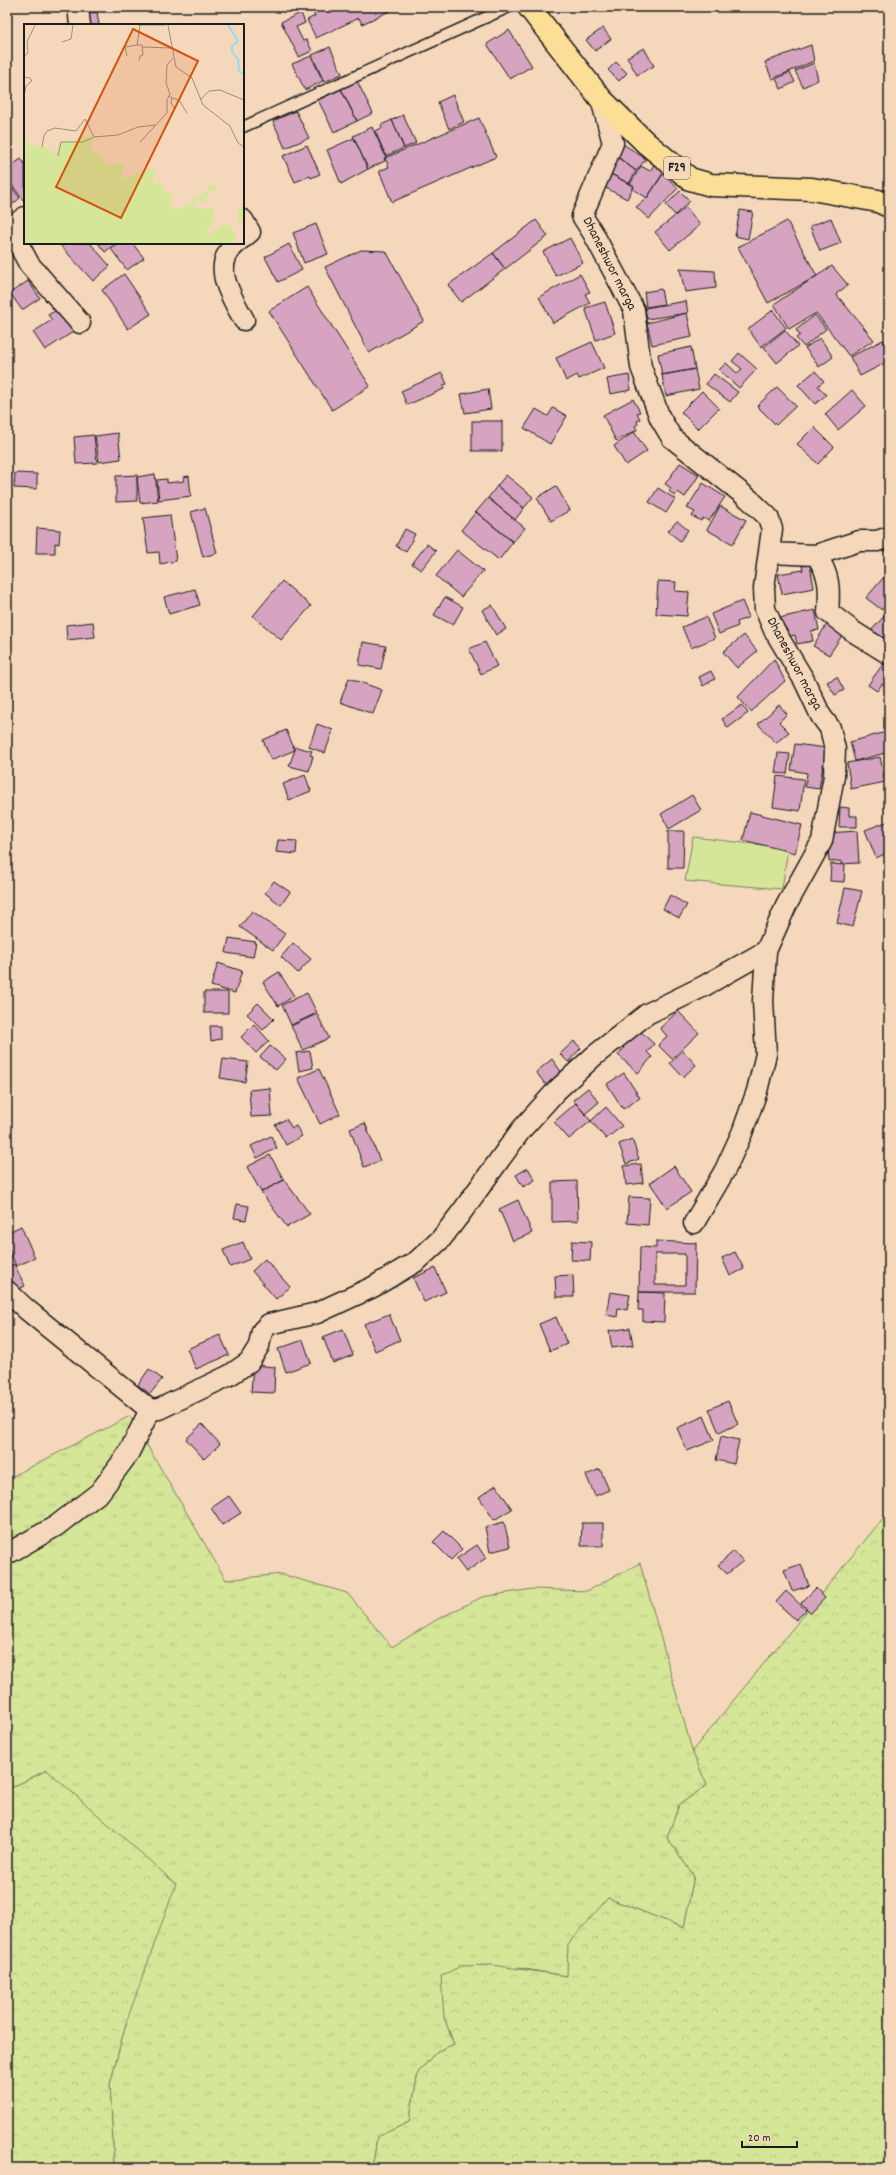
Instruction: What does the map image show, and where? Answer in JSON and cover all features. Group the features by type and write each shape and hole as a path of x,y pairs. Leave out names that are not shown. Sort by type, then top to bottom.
{"main road":[{"name":"F29","path":"529,7 601,99 646,143 690,179 711,185 812,189 878,201 889,206"}],"street":[{"path":"78,7 80,24"},
{"name":"Dhaneshwor marga","path":"601,99 613,143 582,216 593,233 634,310 641,367 660,418 672,438 749,499 768,517 772,529 764,588 765,609 774,630 804,680 821,716 830,728 835,749 834,776 822,841 786,906 766,951 763,1001 766,1054 757,1091 742,1133 725,1170 694,1223"},
{"path":"24,217 18,222 12,232 29,264 80,323"},
{"path":"244,222 250,232 244,237"},
{"path":"236,244 231,248 223,263 229,294 244,320"},
{"path":"769,553 816,555 859,541 877,541 889,537"},
{"path":"816,555 826,569 830,591 828,612 854,632 889,654"},
{"path":"7,1291 26,1309 150,1410 159,1410 230,1375 249,1362 259,1346 262,1331 268,1324 317,1313 373,1287 417,1261 441,1239 521,1130 556,1091 594,1056 647,1014 704,986 766,951"},
{"path":"7,1554 56,1526 100,1492 128,1454 150,1410"}],"lane":[{"path":"244,127 508,7"}],"green space":[{"path":"693,837 788,848 782,889 685,881"},
{"path":"130,1416 226,1580 281,1574 347,1593 392,1647 438,1619 482,1597 532,1589 587,1591 640,1563 692,1750 707,1785 679,1805 667,1838 694,1876 684,1928 608,1898 587,1923 567,1976 519,1968 444,2017 454,2044 436,2052 418,2073 409,2122 377,2137 374,2159 366,2168 114,2168 110,2084 126,2023 47,1770 7,1790 7,1479"},
{"path":"889,1511 889,2168 366,2168 374,2159 377,2137 409,2122 418,2073 436,2052 454,2044 444,2017 441,1976 461,1966 492,1965 567,1976 568,1944 608,1898 684,1928 694,1876 667,1838 679,1805 707,1785 692,1751"},
{"path":"47,1770 176,1884 126,2023 110,2084 114,2168 7,2168 7,1790"}],"building":[{"path":"310,7 398,7 362,24 359,18 316,38 307,20 315,16"},
{"path":"97,12 99,24 87,24 85,14"},
{"path":"301,13 305,23 296,27 303,41 307,40 312,51 299,57 281,22"},
{"path":"603,28 611,39 595,51 586,40"},
{"path":"509,30 532,66 510,79 487,44"},
{"path":"811,45 814,61 772,79 765,62"},
{"path":"330,47 342,74 324,82 312,55"},
{"path":"644,48 654,66 637,75 627,57"},
{"path":"311,56 323,81 305,90 292,64"},
{"path":"616,62 627,73 619,81 608,70"},
{"path":"814,63 818,80 803,87 795,71"},
{"path":"790,72 795,82 781,89 776,79"},
{"path":"357,81 373,113 357,121 341,89"},
{"path":"341,89 357,121 334,132 318,100"},
{"path":"453,95 464,122 449,129 438,102"},
{"path":"296,111 309,138 285,148 273,121"},
{"path":"403,115 416,143 404,148 392,120"},
{"path":"479,118 496,157 392,202 379,171 389,167 385,158"},
{"path":"392,120 404,148 386,156 375,131 382,128 381,125"},
{"path":"372,127 386,157 384,158 385,161 368,169 353,136"},
{"path":"354,138 368,169 341,184 327,150"},
{"path":"620,142 646,159 636,171 614,154"},
{"path":"307,145 320,174 295,182 283,156"},
{"path":"616,156 636,171 629,184 609,173"},
{"path":"21,159 24,163 24,200 7,178 7,169"},
{"path":"655,163 665,170 647,198 633,189 634,186 630,184 641,166 650,171"},
{"path":"609,173 634,186 627,199 602,186"},
{"path":"663,174 678,188 649,219 636,207 647,198"},
{"path":"7,181 20,198 7,209"},
{"path":"680,191 690,201 675,215 666,205"},
{"path":"686,207 700,225 670,250 655,232"},
{"path":"740,210 753,212 748,239 735,236"},
{"path":"831,218 841,243 820,251 810,226"},
{"path":"536,220 548,236 505,269 493,253"},
{"path":"787,221 817,276 768,303 738,247"},
{"path":"316,224 328,254 304,263 293,233"},
{"path":"570,238 583,263 556,276 543,252"},
{"path":"91,244 110,266 93,281 60,245"},
{"path":"99,244 115,244 105,252"},
{"path":"118,244 133,244 144,258 127,270 111,249"},
{"path":"289,244 302,270 278,282 265,257"},
{"path":"361,250 386,251 424,321 369,353 325,267"},
{"path":"493,253 505,269 461,302 448,285"},
{"path":"832,266 848,285 836,294 874,340 849,356 816,313 789,329 774,304"},
{"path":"680,269 715,271 716,288 685,292"},
{"path":"124,274 151,314 128,329 102,290"},
{"path":"580,274 590,292 585,294 590,303 553,323 539,297"},
{"path":"28,281 40,298 22,310 10,293"},
{"path":"307,287 370,386 332,410 269,311"},
{"path":"661,289 664,304 646,307 644,292"},
{"path":"686,301 688,313 647,319 645,308"},
{"path":"605,302 615,333 596,340 585,308"},
{"path":"58,309 73,332 45,350 33,332 52,320 48,315"},
{"path":"773,310 786,328 761,347 748,329"},
{"path":"687,313 692,337 652,345 647,323"},
{"path":"815,315 826,329 804,347 796,338 800,335 796,330"},
{"path":"785,330 798,346 777,363 764,347"},
{"path":"820,338 833,357 819,367 805,348"},
{"path":"883,340 889,351 889,361 860,376 850,357"},
{"path":"592,342 604,368 579,379 577,375 566,381 556,358"},
{"path":"691,347 695,369 662,375 658,354"},
{"path":"739,353 757,369 739,388 719,370 726,363 737,373 742,369 732,361"},
{"path":"695,369 699,389 666,396 662,375"},
{"path":"815,371 824,381 818,386 826,395 815,404 798,385"},
{"path":"442,373 447,384 443,386 444,389 407,405 401,391"},
{"path":"714,374 738,392 730,402 706,384"},
{"path":"629,375 631,390 610,394 607,379"},
{"path":"777,387 796,406 776,425 757,406"},
{"path":"488,389 491,409 465,413 461,394"},
{"path":"852,390 866,406 838,430 825,414"},
{"path":"702,391 719,408 698,429 681,412"},
{"path":"633,399 640,412 637,413 640,419 637,421 638,424 635,426 637,430 616,441 603,415"},
{"path":"553,408 567,416 550,444 524,428 536,409 548,416"},
{"path":"472,421 502,421 502,451 472,451"},
{"path":"814,427 834,447 818,464 797,444"},
{"path":"634,432 647,451 626,465 614,446"},
{"path":"118,433 121,459 99,462 95,436"},
{"path":"94,435 97,463 76,464 74,437"},
{"path":"680,463 699,475 685,497 678,492 675,496 669,491 671,488 665,484"},
{"path":"15,473 37,474 37,489 14,488"},
{"path":"155,474 158,501 140,503 137,477"},
{"path":"137,475 137,501 116,502 116,476"},
{"path":"506,475 533,497 524,508 497,486"},
{"path":"189,476 191,496 159,500 157,480 167,479 167,483 184,481 183,477"},
{"path":"703,483 725,497 709,521 703,518 701,521 692,516 695,512 687,508"},
{"path":"497,486 524,508 515,520 488,498"},
{"path":"556,486 570,510 551,521 537,498"},
{"path":"658,488 675,499 666,513 649,502"},
{"path":"488,498 525,528 513,542 476,512"},
{"path":"720,506 746,520 733,544 707,530"},
{"path":"205,508 217,553 203,557 191,512"},
{"path":"476,512 513,542 499,560 461,530"},
{"path":"170,515 176,561 160,564 159,552 148,553 143,518"},
{"path":"677,521 688,530 680,541 668,531"},
{"path":"37,528 60,530 59,544 55,543 55,553 36,553"},
{"path":"405,529 415,534 406,552 396,546"},
{"path":"427,544 436,551 421,570 412,564"},
{"path":"457,550 483,571 461,597 436,576"},
{"path":"810,565 814,588 782,594 778,574 803,570 802,566"},
{"path":"884,577 889,581 889,611 884,607 882,610 866,598"},
{"path":"282,581 311,606 281,640 253,616"},
{"path":"658,581 676,582 675,591 689,592 687,616 656,614"},
{"path":"195,589 200,605 169,614 164,597"},
{"path":"445,597 463,607 453,625 434,615"},
{"path":"742,601 749,617 737,622 738,626 719,634 711,614"},
{"path":"492,605 506,629 496,635 482,610"},
{"path":"815,610 819,630 811,631 813,641 797,644 795,635 783,638 779,618"},
{"path":"886,614 889,617 889,645 870,632"},
{"path":"706,617 715,638 691,648 682,627"},
{"path":"93,622 95,637 67,640 66,625"},
{"path":"827,624 843,634 829,655 813,646"},
{"path":"744,635 757,651 737,668 723,652"},
{"path":"363,642 386,646 381,669 359,665"},
{"path":"485,642 497,666 481,674 469,649"},
{"path":"774,659 785,681 751,712 738,697"},
{"path":"885,661 889,663 889,689 882,684 877,691 868,685"},
{"path":"711,671 715,679 703,686 699,677"},
{"path":"837,677 844,690 835,695 827,682"},
{"path":"349,678 382,690 373,714 340,702"},
{"path":"742,705 748,713 728,728 722,719"},
{"path":"779,705 787,714 779,722 789,732 776,743 758,724"},
{"path":"317,724 333,730 325,753 309,747"},
{"path":"286,730 295,750 271,760 263,740"},
{"path":"886,732 889,752 855,761 850,742"},
{"path":"795,744 826,748 819,789 805,787 807,773 791,770"},
{"path":"296,747 312,751 310,755 313,756 309,771 289,766"},
{"path":"778,753 790,754 787,774 775,773"},
{"path":"880,757 885,782 851,789 847,763"},
{"path":"305,775 311,791 289,800 283,784"},
{"path":"777,776 804,779 800,811 773,807"},
{"path":"692,795 701,810 669,829 661,814"},
{"path":"840,807 849,808 849,816 857,816 857,827 839,827"},
{"path":"750,812 802,825 795,853 743,840"},
{"path":"889,821 889,852 876,858 865,830"},
{"path":"668,831 684,831 683,868 668,868"},
{"path":"857,831 859,863 841,864 841,861 829,862 827,833"},
{"path":"278,840 297,841 296,854 276,852"},
{"path":"831,864 845,865 844,882 830,881"},
{"path":"274,881 290,892 281,905 265,893"},
{"path":"845,888 862,891 853,927 837,923"},
{"path":"670,895 687,905 679,918 663,909"},
{"path":"252,911 285,934 273,950 240,927"},
{"path":"229,938 256,942 253,957 226,953"},
{"path":"293,943 311,959 298,973 281,957"},
{"path":"218,963 242,971 235,993 211,986"},
{"path":"279,972 294,996 278,1006 263,982"},
{"path":"204,992 228,992 228,1013 204,1013"},
{"path":"307,993 317,1013 291,1025 282,1005"},
{"path":"258,1003 274,1019 263,1030 247,1014"},
{"path":"678,1011 699,1033 672,1059 658,1045 667,1036 660,1028"},
{"path":"317,1014 329,1038 303,1050 291,1026"},
{"path":"254,1024 269,1041 256,1053 241,1037"},
{"path":"210,1026 221,1026 221,1039 211,1041"},
{"path":"635,1026 654,1044 647,1052 652,1057 638,1073 618,1055 624,1048 619,1044"},
{"path":"574,1041 581,1048 568,1062 560,1054"},
{"path":"270,1046 286,1059 276,1070 260,1057"},
{"path":"310,1051 313,1068 299,1071 296,1053"},
{"path":"683,1051 696,1065 683,1077 670,1063"},
{"path":"223,1059 248,1062 245,1082 220,1078"},
{"path":"552,1059 562,1073 546,1085 536,1072"},
{"path":"319,1069 340,1114 320,1124 298,1078"},
{"path":"624,1073 640,1098 623,1109 607,1084"},
{"path":"270,1088 272,1116 251,1117 249,1090"},
{"path":"588,1088 599,1102 585,1114 573,1100"},
{"path":"576,1103 591,1121 569,1139 554,1122"},
{"path":"606,1107 622,1126 606,1139 591,1121"},
{"path":"286,1119 292,1128 296,1126 302,1136 286,1145 275,1125"},
{"path":"365,1123 380,1161 364,1167 350,1129"},
{"path":"271,1136 277,1148 257,1158 251,1146"},
{"path":"632,1139 639,1159 626,1164 619,1144"},
{"path":"270,1155 284,1180 261,1192 247,1167"},
{"path":"641,1164 643,1183 626,1185 624,1166"},
{"path":"674,1166 691,1192 667,1208 650,1183"},
{"path":"528,1168 535,1180 523,1187 516,1175"},
{"path":"284,1180 310,1214 287,1227 261,1192"},
{"path":"577,1181 578,1221 552,1222 552,1182"},
{"path":"629,1197 650,1198 648,1225 627,1223"},
{"path":"518,1200 532,1233 513,1241 499,1209"},
{"path":"237,1204 249,1206 246,1220 234,1218"},
{"path":"21,1226 35,1258 16,1266 7,1245 7,1233"},
{"path":"572,1241 591,1242 590,1261 571,1260"},
{"path":"656,1241 696,1243 695,1292 639,1292 640,1247 656,1248","holes":["655,1254 685,1254 685,1285 655,1285"]},
{"path":"243,1242 250,1259 230,1267 223,1250"},
{"path":"735,1252 744,1269 730,1276 722,1258"},
{"path":"265,1259 290,1287 276,1299 252,1271"},
{"path":"14,1264 25,1286 15,1291 7,1274 7,1268"},
{"path":"435,1268 446,1292 424,1302 413,1278"},
{"path":"573,1275 574,1297 556,1297 555,1276"},
{"path":"610,1292 630,1295 627,1310 618,1308 617,1317 606,1315"},
{"path":"639,1292 665,1293 664,1322 643,1321 643,1310 638,1310"},
{"path":"389,1314 400,1340 375,1351 364,1324"},
{"path":"556,1317 567,1344 550,1351 539,1324"},
{"path":"630,1328 633,1345 612,1348 609,1331"},
{"path":"343,1329 353,1355 333,1363 323,1337"},
{"path":"220,1335 229,1355 196,1369 187,1349"},
{"path":"303,1340 311,1363 286,1372 278,1349"},
{"path":"253,1365 275,1367 274,1393 251,1392"},
{"path":"149,1369 162,1379 150,1394 138,1385"},
{"path":"728,1401 738,1424 719,1433 709,1409"},
{"path":"704,1416 714,1440 687,1451 677,1428"},
{"path":"202,1424 220,1444 204,1459 186,1439"},
{"path":"721,1436 739,1440 734,1464 716,1460"},
{"path":"600,1469 609,1490 595,1496 586,1475"},
{"path":"496,1485 512,1509 494,1520 479,1497"},
{"path":"229,1496 241,1513 222,1525 211,1508"},
{"path":"504,1522 510,1547 490,1552 485,1527"},
{"path":"582,1523 603,1523 603,1546 581,1546"},
{"path":"444,1531 462,1549 451,1560 433,1542"},
{"path":"477,1545 486,1558 466,1572 456,1559"},
{"path":"734,1551 743,1561 727,1574 718,1565"},
{"path":"801,1564 809,1586 792,1591 784,1570"},
{"path":"816,1588 825,1598 811,1613 801,1603"},
{"path":"786,1591 806,1610 796,1620 776,1602"}]}
